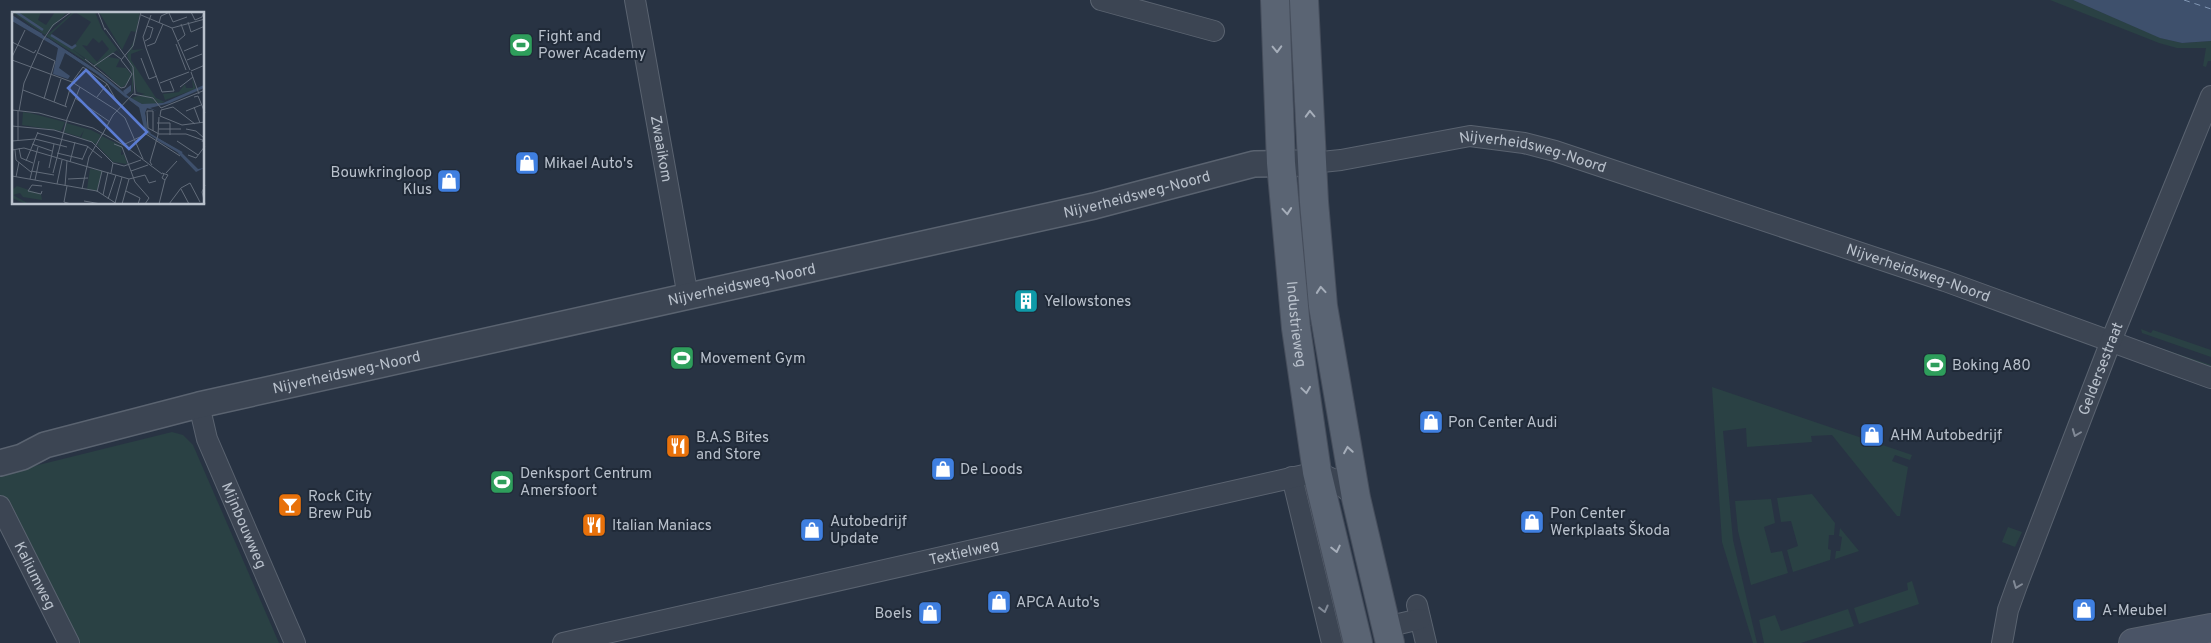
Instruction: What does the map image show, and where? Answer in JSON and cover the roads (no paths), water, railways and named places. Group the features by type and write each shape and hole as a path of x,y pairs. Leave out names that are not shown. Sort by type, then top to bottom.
{"main road":[{"name":"Industrieweg","path":"1275,0 1281,162 1296,328 1305,474 1358,643"},
{"name":"Industrieweg","path":"1304,0 1312,163 1322,306 1356,498 1388,635"},
{"path":"2134,643 2211,628"}],"street":[{"name":"Zwaaikom","path":"635,0 688,297"},
{"path":"1102,0 1214,31"},
{"name":"Geldersestraat","path":"2002,643 2008,610 2109,348 2211,96"},
{"name":"Nijverheidsweg-Noord","path":"0,463 22,457 45,445 199,405 1094,206 1254,164 1281,162 1312,163 1342,160 1470,136 1524,143 1555,151 1945,281 2109,348 2211,378"},
{"name":"Mijnbouwweg","path":"199,405 207,439 295,643"},
{"name":"Nijverheidsweg-Noord","path":"0,448 26,442 45,445"},
{"path":"1305,474 1335,480 1356,498"},
{"name":"Textielweg","path":"564,643 1305,474"},
{"name":"Industrieweg","path":"1305,474 1332,643"},
{"name":"Kaliumweg","path":"0,506 69,643"},
{"name":"Industrieweg","path":"1388,635 1419,612 1426,643"}],"water":[{"path":"2073,0 2211,0 2211,41 2182,43 2160,38"}],"place":[{"name":"Fight and Power Academy","path":"521,45"},
{"name":"Mikael Auto's","path":"527,163"},
{"name":"Bouwkringloop Klus","path":"449,181"},
{"name":"Yellowstones","path":"1026,301"},
{"name":"Movement Gym","path":"682,358"},
{"name":"Boking A80","path":"1935,365"},
{"name":"Pon Center Audi","path":"1431,422"},
{"name":"AHM Autobedrijf","path":"1872,435"},
{"name":"B.A.S Bites and Store","path":"678,446"},
{"name":"De Loods","path":"943,469"},
{"name":"Denksport Centrum Amersfoort","path":"502,482"},
{"name":"Rock City Brew Pub","path":"290,505"},
{"name":"Pon Center Werkplaats Škoda","path":"1532,522"},
{"name":"Italian Maniacs","path":"594,525"},
{"name":"Autobedrijf Update","path":"812,530"},
{"name":"APCA Auto's","path":"999,602"},
{"name":"A-Meubel","path":"2084,610"},
{"name":"Boels","path":"930,613"}]}
